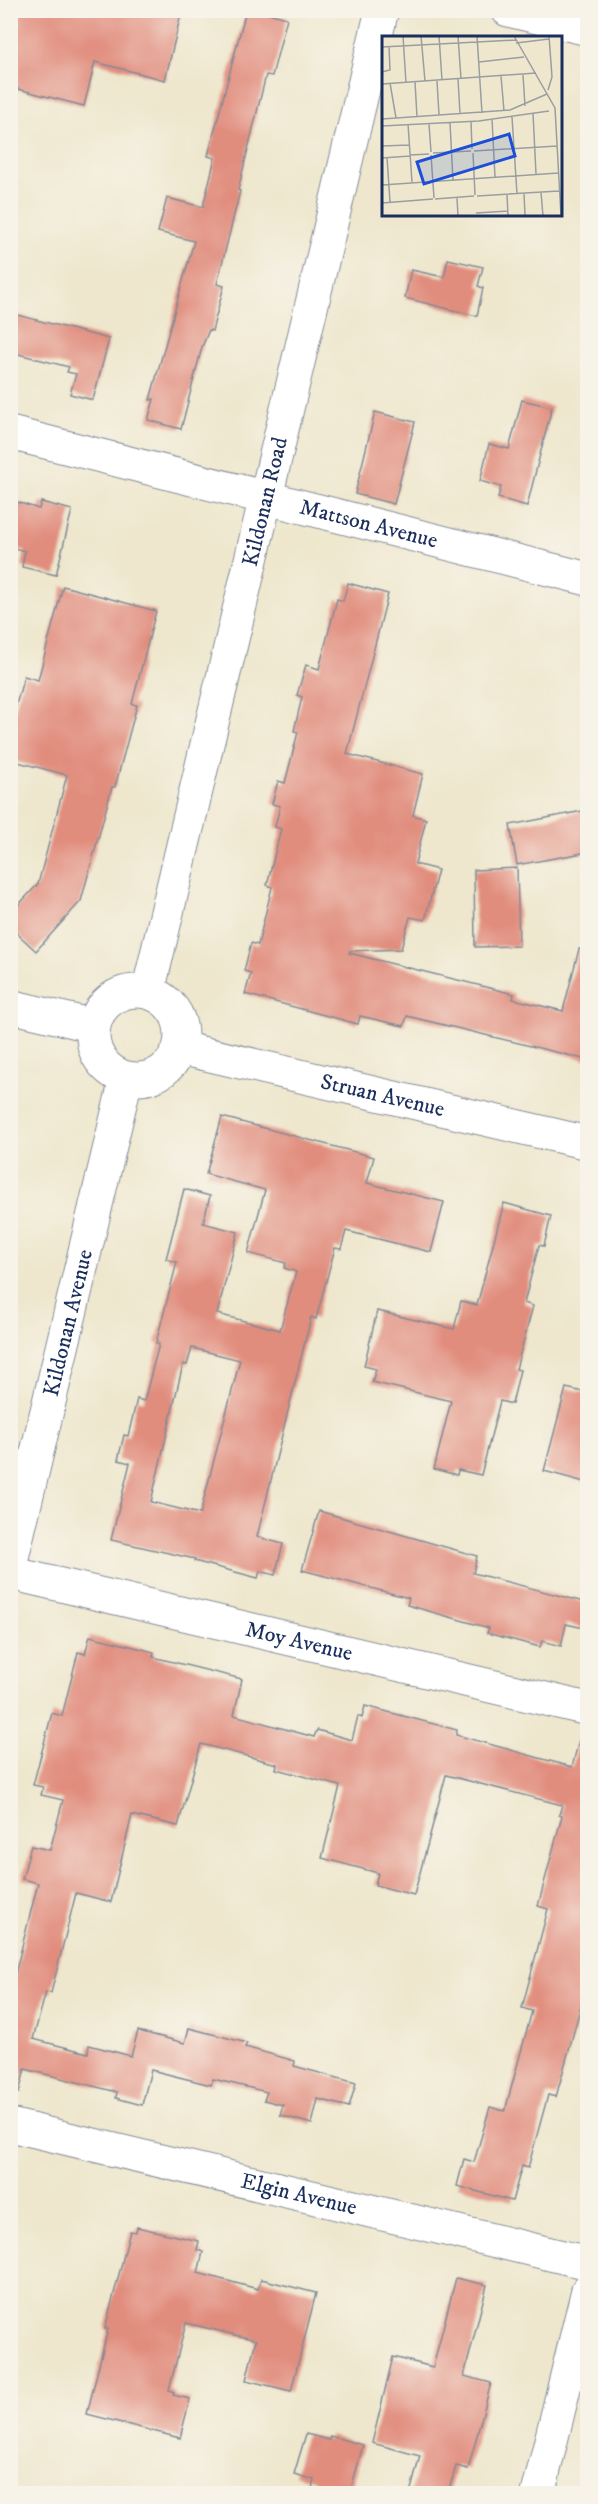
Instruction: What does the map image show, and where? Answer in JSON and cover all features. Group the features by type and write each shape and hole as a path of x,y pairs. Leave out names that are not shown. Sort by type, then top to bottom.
{"street":[{"name":"Kildonan Road","path":"148,992 382,10"},
{"path":"508,10 588,29"},
{"name":"Mattson Avenue","path":"10,433 588,579"},
{"path":"130,991 148,992 167,1002 179,1021 180,1048 167,1068 147,1079 126,1079 104,1065 93,1044 94,1026 107,1002 130,991"},
{"path":"10,1006 94,1026"},
{"name":"Struan Avenue","path":"180,1048 588,1143"},
{"name":"Kildonan Avenue","path":"10,1566 126,1079"},
{"name":"Moy Avenue","path":"10,1573 588,1709"},
{"name":"Elgin Avenue","path":"10,2126 588,2263"},
{"path":"538,2493 588,2290"}],"building":[{"path":"10,10 182,10 165,80 95,62 84,106 10,87"},
{"path":"246,10 257,10 287,18 272,76 266,75 217,284 224,286 212,331 209,330 202,347 181,429 148,420 154,399 150,400 194,241 158,232 167,198 203,207 215,158 208,156"},
{"path":"448,259 483,267 478,286 483,288 477,316 405,298 411,270 444,277"},
{"path":"10,313 109,339 93,400 70,394 76,374 67,372 69,367 10,352"},
{"path":"522,400 552,407 527,506 498,498 501,487 480,481 489,444 509,449"},
{"path":"375,412 415,422 394,504 355,494"},
{"path":"17,502 39,509 41,502 72,510 56,575 22,567 25,551 10,547 10,508 15,509"},
{"path":"348,583 388,594 347,754 423,774 413,815 426,819 415,864 438,870 425,920 410,917 401,949 350,951 349,953 514,994 513,999 563,1011 579,949 588,950 588,1060 407,1016 404,1026 360,1016 358,1024 245,994 251,973 244,971 251,943 258,945 272,887 267,885 281,829 275,827 280,806 272,804 278,781 285,783 298,732 294,731 302,697 297,695 306,665 319,669 337,599 343,601"},
{"path":"63,586 156,611 132,704 137,705 81,901 36,951 10,927 10,914 38,884 67,775 10,760 10,727 24,676 38,680"},
{"path":"588,810 588,852 517,865 510,825"},
{"path":"517,868 519,946 475,947 474,870"},
{"path":"222,1117 374,1157 367,1183 444,1202 431,1252 346,1231 341,1249 335,1248 316,1319 311,1317 257,1537 283,1544 275,1575 260,1571 258,1578 194,1561 195,1559 111,1540 130,1463 118,1460 124,1435 128,1436 137,1399 144,1401 159,1344 156,1343 177,1262 166,1259 184,1189 210,1196 203,1223 238,1232 217,1314 280,1330 296,1272 284,1268 286,1263 248,1253 265,1190 206,1174","holes":["192,1348 240,1360 200,1514 151,1502 183,1364 187,1365"]},
{"path":"504,1203 551,1216 544,1246 539,1245 524,1303 533,1306 516,1369 520,1370 512,1404 500,1401 481,1475 458,1470 457,1475 434,1469 451,1401 372,1382 376,1369 364,1366 377,1311 454,1329 461,1301 477,1305"},
{"path":"566,1388 588,1393 588,1483 544,1471"},
{"path":"319,1511 477,1556 473,1573 588,1603 588,1629 566,1624 561,1646 542,1641 540,1647 487,1633 489,1628 407,1605 409,1598 302,1570"},
{"path":"90,1636 154,1652 153,1657 242,1679 234,1715 314,1737 317,1730 352,1740 358,1716 362,1718 365,1706 457,1730 456,1735 572,1767 579,1740 588,1741 588,1980 556,2097 548,2095 528,2168 522,2166 512,2201 457,2186 464,2159 474,2162 490,2107 505,2111 532,2011 522,2008 548,1909 538,1906 562,1816 559,1815 562,1805 446,1775 414,1895 375,1885 378,1873 322,1858 340,1786 276,1769 277,1764 201,1744 178,1826 132,1815 111,1902 76,1893 51,1993 46,1992 33,2039 88,2053 89,2045 131,2056 138,2031 185,2043 189,2028 247,2043 245,2047 295,2061 294,2066 356,2083 349,2107 318,2099 312,2124 280,2115 283,2105 264,2100 267,2092 213,2079 211,2085 151,2070 142,2105 116,2098 117,2092 25,2069 19,2093 10,2092 10,1994 38,1883 22,1879 31,1846 50,1850 63,1800 41,1795 43,1787 33,1785 52,1713 62,1716 78,1652 85,1654"},
{"path":"137,2227 199,2241 197,2250 203,2252 198,2273 258,2289 261,2279 316,2293 291,2391 246,2380 256,2340 186,2323 169,2390 174,2392 173,2395 190,2399 180,2438 87,2414 108,2329 105,2329 130,2231 136,2232"},
{"path":"456,2278 487,2285 464,2376 491,2383 468,2469 456,2466 448,2493 410,2493 420,2456 372,2443 393,2357 433,2367"},
{"path":"306,2434 329,2440 330,2436 363,2445 350,2493 311,2493 314,2480 294,2474"}]}
